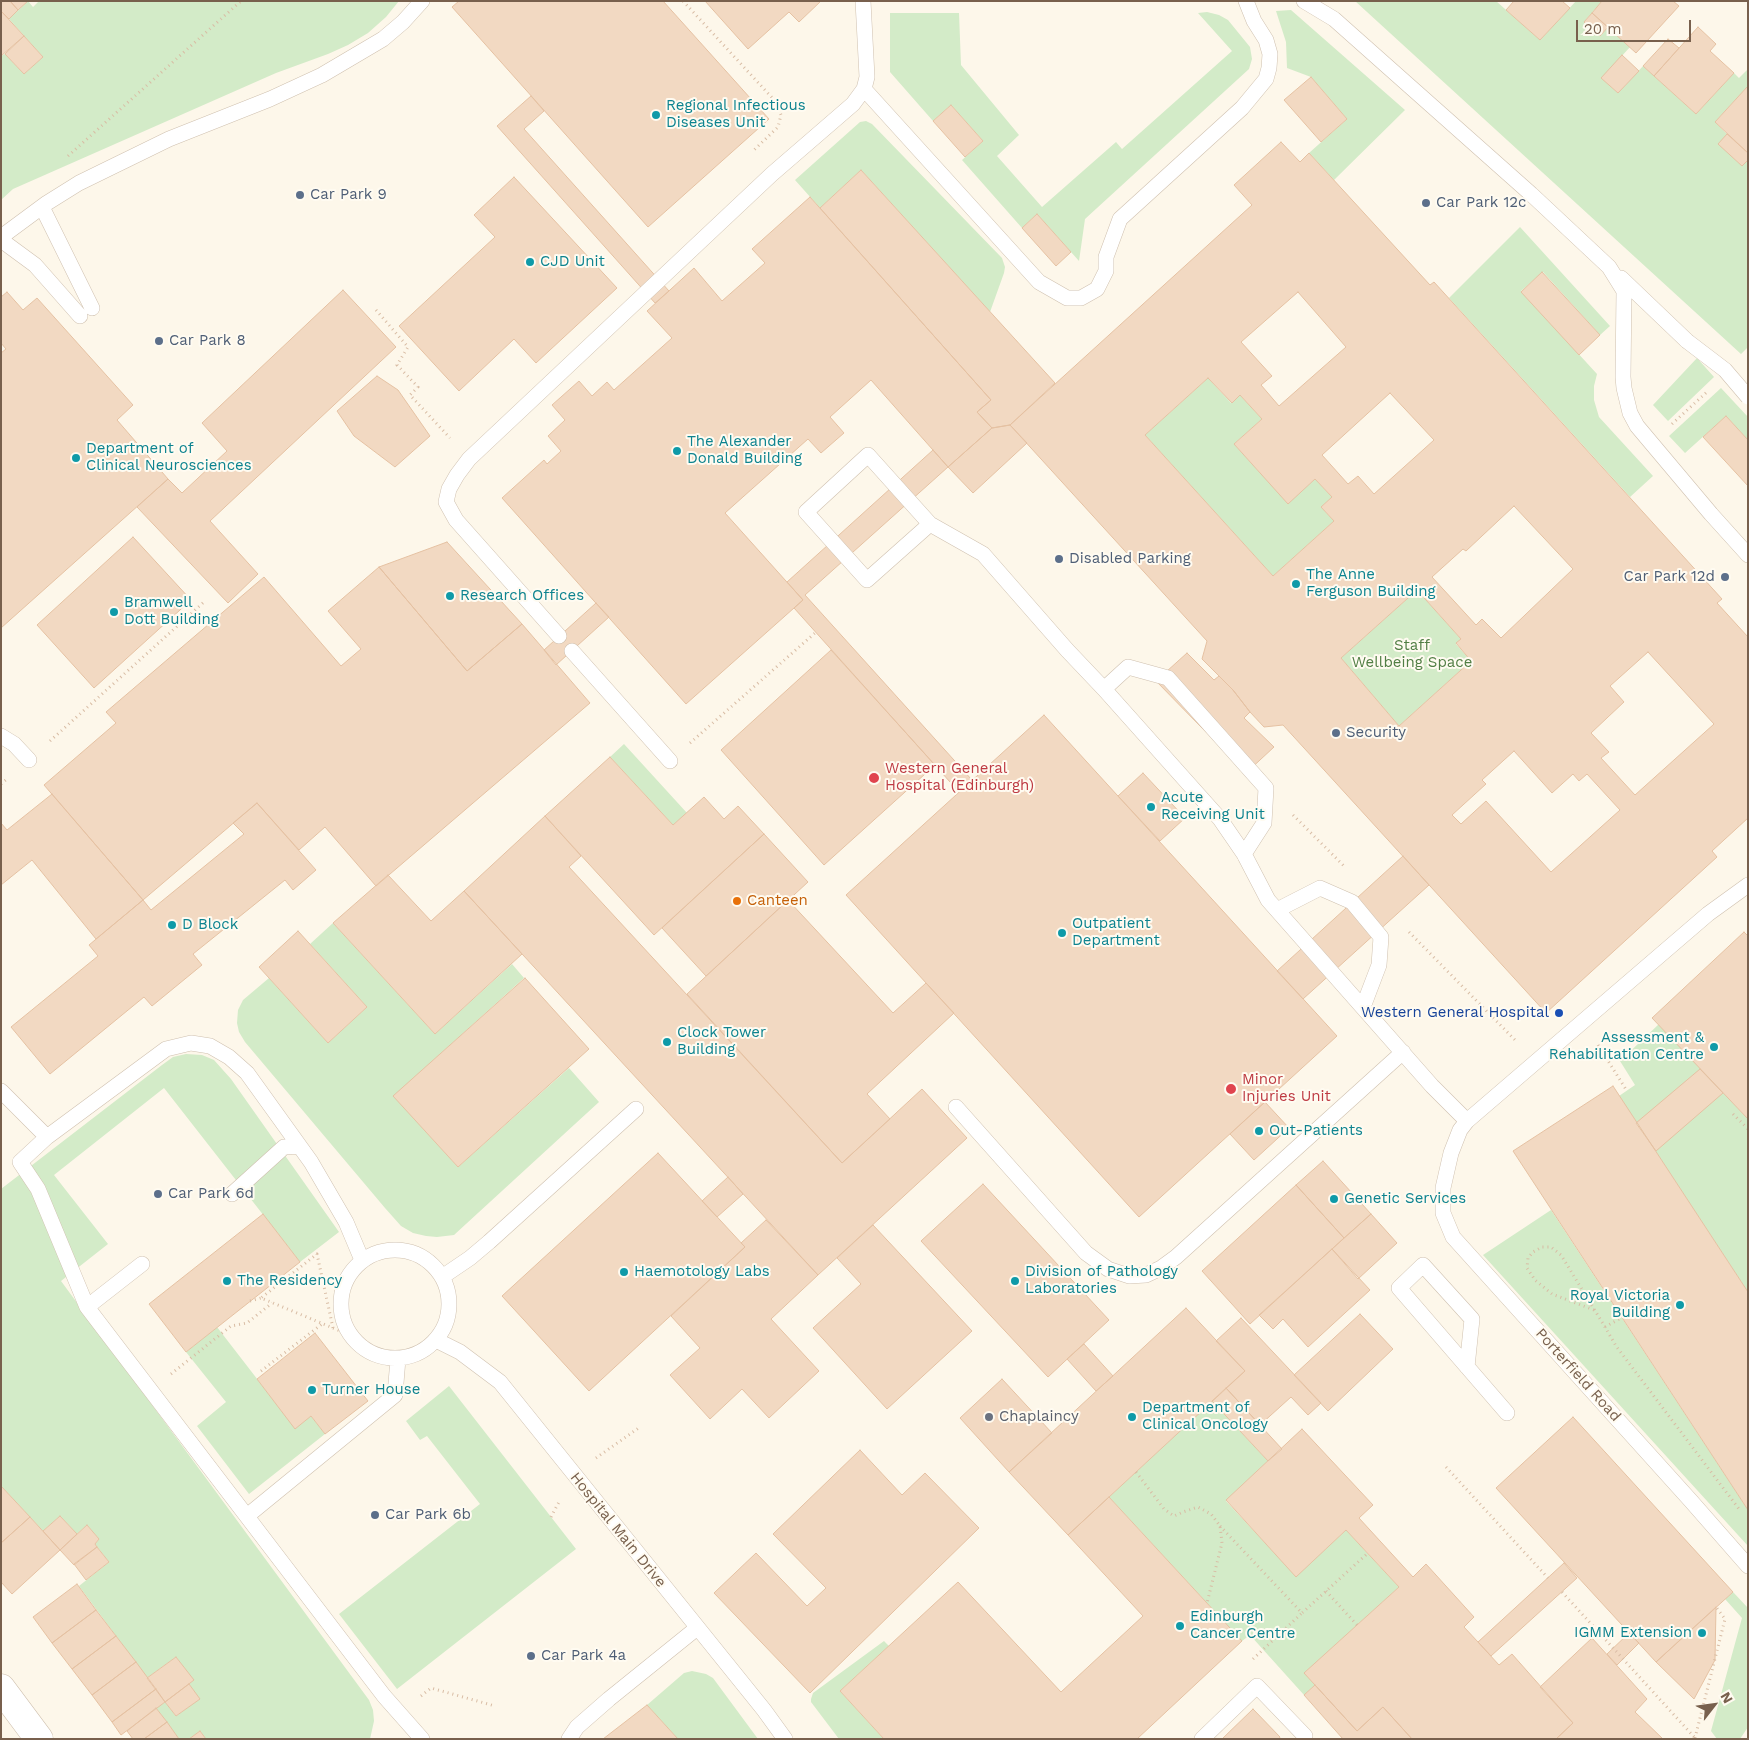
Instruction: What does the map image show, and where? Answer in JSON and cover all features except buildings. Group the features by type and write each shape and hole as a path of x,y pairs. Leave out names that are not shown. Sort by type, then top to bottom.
{"street":[{"path":"1,1688 39,1739"}],"lane":[{"path":"42,207 86,312 35,265 1,239 42,207 79,183 169,139 270,99 322,75 383,39 403,22 422,1"},
{"path":"559,636 456,520 446,502 449,489 469,458 772,174 852,104 864,89 867,77 863,1"},
{"path":"864,89 1039,282 1067,298 1081,298 1097,289 1106,271 1106,257 1120,219 1242,108 1266,78 1270,54 1266,40 1254,21 1246,1"},
{"path":"1304,1 1334,19 1531,194 1687,341 1724,370 1748,397"},
{"path":"1609,267 1624,291 1624,388 1630,413 1637,426 1748,555"},
{"path":"930,524 867,580 806,512 868,455 930,524 983,554 1220,819 1244,854 1268,900 1432,1086 1467,1121 1708,914 1748,885"},
{"path":"572,651 670,761"},
{"path":"1104,689 1128,667 1168,678 1266,788 1264,823 1244,854"},
{"path":"1,736 14,744 29,760"},
{"path":"1277,910 1320,888 1352,902 1381,937 1379,965 1363,1007"},
{"path":"362,1260 346,1222 310,1162 247,1072 229,1057 210,1046 191,1043 166,1050 47,1136 20,1162 38,1189 87,1307 384,1696 422,1739"},
{"path":"956,1107 1086,1253 1108,1269 1129,1276 1146,1275 1161,1268 1176,1257 1403,1052"},
{"path":"1,1091 47,1136"},
{"path":"442,1276 470,1258 489,1242 636,1109"},
{"name":"Porterfield Road","path":"1467,1121 1460,1130 1446,1170 1443,1188 1443,1213 1453,1237 1748,1566"},
{"path":"232,1194 284,1147 299,1146"},
{"path":"397,1249 415,1253 430,1262 442,1276 447,1287 449,1310 444,1326 436,1340 418,1353 398,1359 384,1358 371,1353 359,1345 350,1334 340,1309 345,1281 362,1260 378,1251 397,1249"},
{"path":"87,1307 142,1264"},
{"path":"1467,1366 1472,1319 1423,1265 1399,1288 1506,1413"},
{"name":"Hospital Main Drive","path":"436,1340 460,1352 500,1382 764,1710 785,1739"},
{"path":"247,1516 395,1396 398,1359"},
{"path":"570,1739 577,1727 609,1699 697,1628"},
{"path":"1202,1739 1257,1686 1304,1738"}],"path":[{"path":"64,159 241,1"},
{"path":"683,1 776,102 781,116 778,127 752,152 772,174"},
{"path":"376,310 408,347 397,365 418,387 410,395 444,432"},
{"path":"1,784 204,602"},
{"path":"670,761 815,633"},
{"path":"1584,1021 1627,1091"},
{"path":"1734,1114 1748,1129"},
{"path":"1594,1310 1552,1294 1535,1280 1527,1268 1528,1258 1533,1252 1542,1247 1551,1247 1561,1255 1616,1346 1742,1514"},
{"path":"250,1301 261,1298 317,1254 333,1328"},
{"path":"261,1298 350,1334"},
{"path":"150,1390 232,1326 247,1323 272,1303"},
{"path":"1605,1327 1621,1318"},
{"path":"261,1371 322,1324"},
{"path":"1446,1467 1548,1578"},
{"path":"1136,1472 1164,1509 1174,1516 1198,1507 1212,1514 1220,1526 1302,1614"},
{"path":"1207,1603 1222,1543 1220,1526"},
{"path":"1252,1659 1368,1553"},
{"path":"1326,1591 1357,1625"},
{"path":"1562,1592 1695,1738"},
{"path":"1695,1738 1725,1618 1716,1607"},
{"path":"431,1688 495,1706"}],"green space":[{"path":"28,1 33,7 39,1 399,1 386,17 368,33 348,45 276,73 13,189 1,200 1,56 5,54 24,74 43,57 9,19"},
{"path":"1355,1 1496,1 1540,40 1576,1 1602,1 1584,22 1600,36 1608,27 1630,47 1602,78 1618,93 1643,66 1696,114 1734,73 1739,78 1747,70 1748,86 1715,122 1727,134 1719,144 1742,166 1748,160 1748,347 1741,354"},
{"path":"1291,10 1405,110 1334,180 1309,153 1347,119 1311,77 1287,68 1286,42 1276,11"},
{"path":"1207,12 1228,20 1250,47 1252,59 1249,69 1085,219 1079,261 1037,214 1022,228 962,160 983,141 951,105 933,121 890,72 890,13 959,13 961,65 1019,135 997,156 1042,207 1116,142 1122,149 1232,51 1198,13"},
{"path":"866,121 872,124 1002,258 1005,267 1004,273 990,312 861,170 820,208 795,180 860,122"},
{"path":"1520,227 1610,326 1600,335 1543,272 1521,291 1597,374 1594,386 1594,400 1599,417 1653,476 1630,497 1449,298"},
{"path":"1697,358 1714,377 1668,421 1653,405"},
{"path":"1208,378 1231,403 1240,395 1262,419 1234,444 1288,503 1315,479 1332,497 1321,507 1334,521 1273,576 1145,435"},
{"path":"1721,388 1748,417 1748,440 1726,416 1685,453 1669,436"},
{"name":"Staff Wellbeing Space","path":"1417,590 1461,639 1456,644 1471,661 1399,726 1341,658"},
{"path":"624,744 687,813 673,825 610,757"},
{"path":"333,923 435,1034 512,964 524,978 394,1096 458,1167 569,1068 599,1102 454,1235 426,1236 413,1233 401,1226 245,1042 239,1032 237,1023 238,1010 243,1000 269,978 328,1043 367,1007 310,944"},
{"path":"1659,1024 1748,1119 1748,1292 1619,1096 1635,1085 1620,1061"},
{"path":"186,1054 202,1055 214,1060 231,1079 339,1232 300,1262 164,1088 54,1175 108,1244 61,1281 369,1700 373,1710 374,1721 370,1739 206,1739 200,1731 189,1739 179,1739 156,1708 165,1702 176,1716 199,1699 189,1684 193,1680 176,1657 147,1678 79,1586 109,1562 95,1544 99,1539 87,1525 77,1534 60,1516 43,1531 1,1486 1,1189 162,1065 173,1057"},
{"path":"1551,1210 1748,1510 1748,1546 1483,1255"},
{"path":"217,1327 295,1428 311,1416 325,1434 249,1494 197,1426 226,1402 186,1352"},
{"path":"449,1386 576,1549 397,1689 339,1614 480,1504 427,1436 420,1440 406,1421"},
{"path":"1212,1401 1268,1461 1226,1501 1296,1576 1346,1530 1399,1587 1305,1673 1315,1685 1304,1695 1250,1635 1242,1641 1109,1497"},
{"path":"1733,1592 1748,1608 1748,1727 1740,1739 1717,1739 1711,1731 1742,1618 1725,1599"},
{"path":"884,1641 889,1646 840,1691 884,1739 839,1739 811,1702 813,1693"},
{"path":"692,1671 706,1674 713,1678 758,1739 678,1739 647,1705 684,1673"}],"place":[{"name":"Regional Infectious Diseases Unit","path":"656,115"},
{"name":"Car Park 9","path":"300,195"},
{"name":"Car Park 12c","path":"1426,203"},
{"name":"CJD Unit","path":"530,262"},
{"name":"Car Park 8","path":"159,341"},
{"name":"The Alexander Donald Building","path":"677,451"},
{"name":"Department of Clinical Neurosciences","path":"76,458"},
{"name":"Disabled Parking","path":"1059,559"},
{"name":"Car Park 12d","path":"1725,577"},
{"name":"The Anne Ferguson Building","path":"1296,584"},
{"name":"Research Offices","path":"450,596"},
{"name":"Bramwell Dott Building","path":"114,612"},
{"name":"Security","path":"1336,733"},
{"name":"Western General Hospital (Edinburgh)","path":"874,778"},
{"name":"Acute Receiving Unit","path":"1151,807"},
{"name":"Canteen","path":"737,901"},
{"name":"D Block","path":"172,925"},
{"name":"Outpatient Department","path":"1062,933"},
{"name":"Western General Hospital","path":"1559,1013"},
{"name":"Clock Tower Building","path":"667,1042"},
{"name":"Assessment & Rehabilitation Centre","path":"1714,1047"},
{"name":"Minor Injuries Unit","path":"1231,1089"},
{"name":"Out-Patients","path":"1259,1131"},
{"name":"Car Park 6d","path":"158,1194"},
{"name":"Genetic Services","path":"1334,1199"},
{"name":"Haemotology Labs","path":"624,1272"},
{"name":"The Residency","path":"227,1281"},
{"name":"Division of Pathology Laboratories","path":"1015,1281"},
{"name":"Royal Victoria Building","path":"1680,1305"},
{"name":"Turner House","path":"312,1390"},
{"name":"Chaplaincy","path":"989,1417"},
{"name":"Department of Clinical Oncology","path":"1132,1417"},
{"name":"Car Park 6b","path":"375,1515"},
{"name":"Edinburgh Cancer Centre","path":"1180,1626"},
{"name":"IGMM Extension","path":"1702,1633"},
{"name":"Car Park 4a","path":"531,1656"}]}
